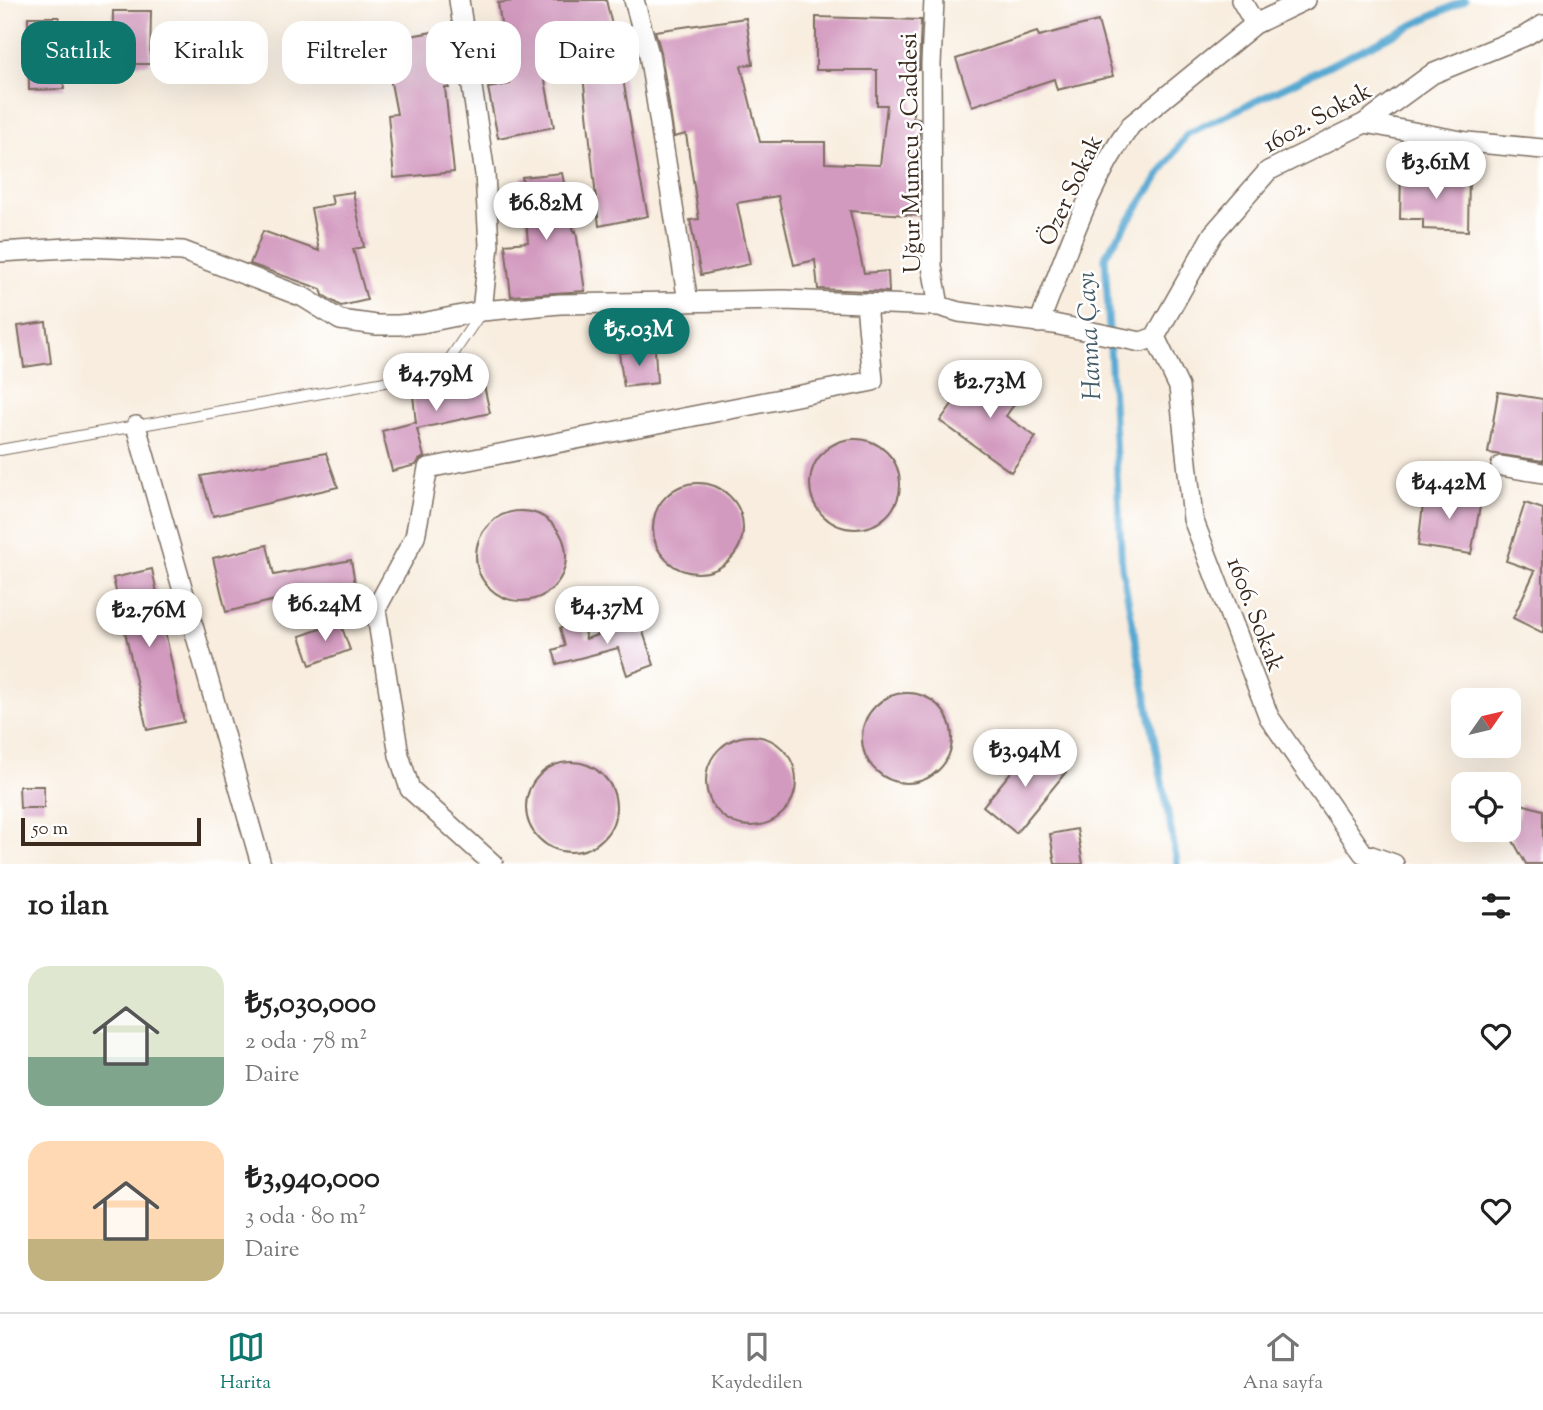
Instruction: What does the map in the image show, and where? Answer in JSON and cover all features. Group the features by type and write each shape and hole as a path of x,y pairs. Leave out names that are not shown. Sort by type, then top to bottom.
{"street":[{"path":"459,0 485,174 489,245 482,311"},
{"path":"634,0 649,54 688,302"},
{"name":"Uğur Mumcu 5 Caddesi","path":"934,0 931,64 932,266 939,306"},
{"path":"1241,0 1255,24"},
{"name":"Özer Sokak","path":"1046,324 1084,210 1116,145 1131,125 1255,24 1306,0"},
{"name":"1602. Sokak","path":"1148,340 1213,234 1268,171 1365,123 1432,74 1525,36 1543,25"},
{"path":"1365,123 1467,142 1543,149"},
{"path":"0,252 85,247 183,251 303,297 340,320 377,325 398,325 450,319 482,311 560,304 784,299 939,306 959,312 1148,340"},
{"path":"493,864 410,789 399,755 376,609 415,537 428,468 873,381 866,303"},
{"name":"1606. Sokak","path":"1148,340 1179,387 1194,519 1269,717 1363,853 1394,864"},
{"path":"136,426 261,864"},
{"path":"1501,466 1543,473"}],"lane":[{"path":"0,450 442,372 482,311"}],"building":[{"path":"520,0 606,0 611,21 535,21 535,84 546,84 554,127 498,138 488,88 521,84 521,21 501,21 498,3"},
{"path":"113,11 151,11 150,64 136,64 136,21 113,21"},
{"path":"28,17 59,17 59,21 28,21"},
{"path":"816,17 921,20 919,70 914,70 913,117 919,118 920,216 850,211 864,273 888,271 889,292 818,289 815,260 794,265 778,196 737,203 750,264 701,275 690,220 699,219 686,134 674,137 661,52 655,31 746,18 753,64 741,66 760,142 825,142 825,163 880,165 887,105 877,105 877,70 816,70"},
{"path":"1098,21 1113,76 1057,90 1054,79 972,106 956,59 1037,32 1039,36"},
{"path":"426,33 426,84 448,84 449,88 445,88 454,172 394,178 388,115 397,114 391,84 412,84 412,36"},
{"path":"29,84 64,84 64,89 29,90"},
{"path":"584,84 624,84 648,216 599,226"},
{"path":"562,173 574,232 576,231 585,291 511,296 505,244 528,242 522,177"},
{"path":"1401,174 1469,176 1468,231 1423,229 1423,219 1400,219"},
{"path":"353,192 364,247 353,249 367,300 341,306 323,295 321,289 250,264 263,231 319,251 311,208 333,204 331,195"},
{"path":"46,322 51,363 24,367 18,326"},
{"path":"655,349 657,383 624,387 619,353"},
{"path":"480,367 490,413 417,429 424,457 416,465 392,471 382,431 416,422 412,385"},
{"path":"987,368 1022,393 1006,416 1036,437 1011,472 940,421 960,393 966,397"},
{"path":"1498,392 1543,399 1543,461 1488,453"},
{"path":"855,439 872,442 887,452 897,467 900,484 897,501 887,516 872,526 855,529 838,526 823,516 813,501 810,484 813,467 823,452 838,442"},
{"path":"326,453 338,487 213,516 201,476"},
{"path":"698,483 715,486 730,496 740,511 743,528 740,545 730,560 715,570 698,573 681,570 666,560 656,545 653,528 656,511 666,496 681,486"},
{"path":"1425,488 1482,496 1471,554 1418,546"},
{"path":"1525,503 1543,509 1543,633 1513,618 1535,571 1506,561"},
{"path":"521,511 538,514 553,524 563,539 566,556 563,573 553,588 538,598 521,601 504,598 489,588 479,573 476,556 479,539 489,524 504,514"},
{"path":"267,545 274,575 351,560 356,589 326,595 325,588 226,612 213,558"},
{"path":"152,569 184,722 147,730 113,578"},
{"path":"639,620 654,665 627,675 618,648 557,664 553,650 565,646 560,628 582,623 586,639"},
{"path":"340,622 350,650 310,665 300,636"},
{"path":"907,693 924,696 939,706 949,721 952,738 949,755 939,770 924,780 907,783 890,780 875,770 865,755 862,738 865,721 875,706 890,696"},
{"path":"751,736 768,739 783,749 793,764 796,781 793,798 783,813 768,823 751,826 734,823 719,813 709,798 706,781 709,764 719,749 734,739"},
{"path":"1034,744 1067,771 1016,833 983,806"},
{"path":"571,762 588,765 603,775 613,790 616,807 613,824 603,839 588,849 571,852 554,849 539,839 529,824 526,807 529,790 539,775 554,765"},
{"path":"19,786 44,786 44,808 20,808"},
{"path":"1521,804 1543,810 1543,864 1526,864 1514,842 1521,842"},
{"path":"1077,829 1083,864 1055,864 1050,834"}],"waterway":[{"name":"Hanna Çayı","path":"1177,864 1122,567 1105,256 1187,134 1465,0"}]}
